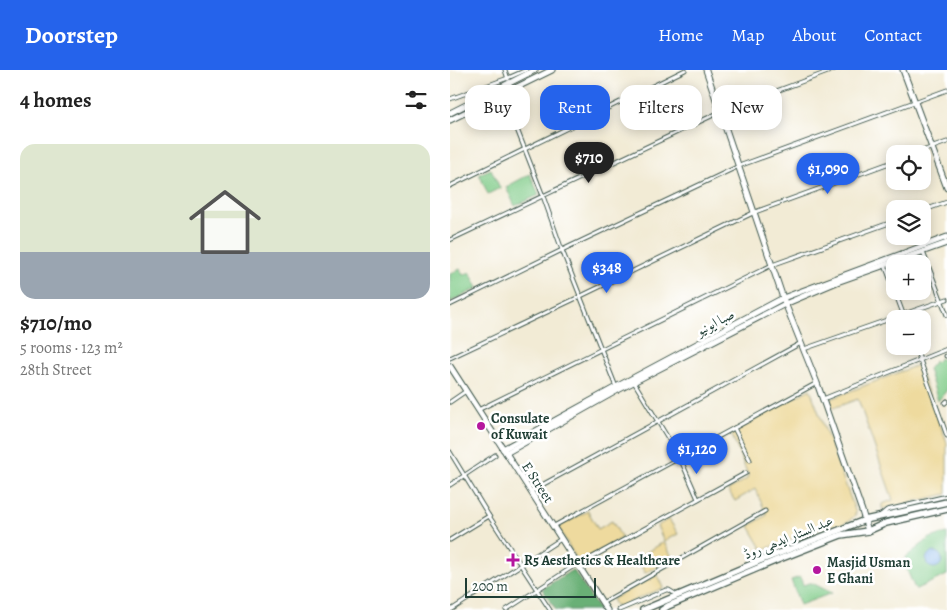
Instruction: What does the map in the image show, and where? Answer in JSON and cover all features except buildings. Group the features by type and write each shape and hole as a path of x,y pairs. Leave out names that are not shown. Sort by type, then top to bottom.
{"main road":[{"path":"450,113 509,80 535,70"},
{"path":"521,85 552,70"},
{"path":"706,70 712,88"},
{"path":"903,70 930,145"},
{"path":"450,120 465,113"},
{"path":"726,130 784,301 817,383 868,531"},
{"path":"931,147 947,188"},
{"name":"صبا ایونیو","path":"505,451 617,388 784,301 947,238"},
{"name":"صبا ایونیو","path":"617,388 634,382 784,301 947,243"},
{"name":"E Street","path":"450,366 606,610"},
{"name":"عبد الستار ایدھی روڈ","path":"643,610 828,533 864,520 947,502"},
{"name":"عبد الستار ایدھی روڈ","path":"662,610 715,586 841,535 868,531 886,523 947,509"},
{"path":"879,517 881,526"}],"street":[{"path":"505,70 509,80"},
{"path":"450,99 509,80 526,70"},
{"path":"450,186 685,70"},
{"path":"782,89 833,70"},
{"path":"450,306 562,250 739,166 947,90"},
{"path":"450,240 712,116"},
{"path":"518,130 562,250 617,388"},
{"path":"931,147 947,142"},
{"path":"450,358 755,212 886,164"},
{"path":"931,208 947,202"},
{"path":"478,410 772,264 886,224"},
{"path":"923,252 947,314"},
{"path":"885,265 901,310"},
{"path":"921,310 947,299"},
{"path":"804,350 886,321"},
{"path":"530,491 801,343"},
{"path":"822,399 947,349"},
{"path":"918,355 947,436"},
{"path":"634,382 680,458 698,499"},
{"path":"553,526 817,383"},
{"path":"450,402 466,391"},
{"path":"734,428 750,460"},
{"path":"450,452 550,610"},
{"path":"450,485 496,455"},
{"path":"506,610 578,565 746,473"},
{"path":"879,517 887,510 947,496"},
{"path":"602,603 765,511"},
{"path":"450,540 489,516"},
{"path":"451,610 561,539"},
{"path":"620,610 666,590 677,596"}],"green space":[{"path":"491,169 500,188 488,194 479,174"},
{"path":"530,174 539,195 515,206 506,187"},
{"path":"460,269 463,275 470,272 478,288 450,302 450,274"},
{"path":"940,358 947,364 947,390 938,401 928,369"},
{"path":"947,533 947,575 915,589 904,563 906,557 930,538"},
{"path":"572,570 599,610 556,610 542,589"},
{"path":"800,577 803,585 812,583 832,593 800,605 791,580"}],"sand":[{"path":"918,365 947,443 947,494 882,509 882,504 893,500 858,399 833,408 830,399"},
{"path":"810,389 856,513 849,521 834,528 831,525 824,526 763,550 749,526 767,515 755,489 735,501 728,490 747,479 748,475 731,433"},
{"path":"588,511 598,529 612,521 622,538 582,560 577,560 558,527"},
{"path":"669,519 678,534 664,541 657,526"},
{"path":"664,542 673,559 645,573 637,558"},
{"path":"657,575 663,588 619,607 615,605 612,599"}],"water":[{"path":"934,552 940,554 942,560 940,566 934,568 928,566 926,560 928,554"}],"place":[{"name":"Consulate of Kuwait","path":"481,426"},
{"name":"R5 Aesthetics & Healthcare","path":"513,560"},
{"name":"Masjid Usman E Ghani","path":"817,570"}]}
